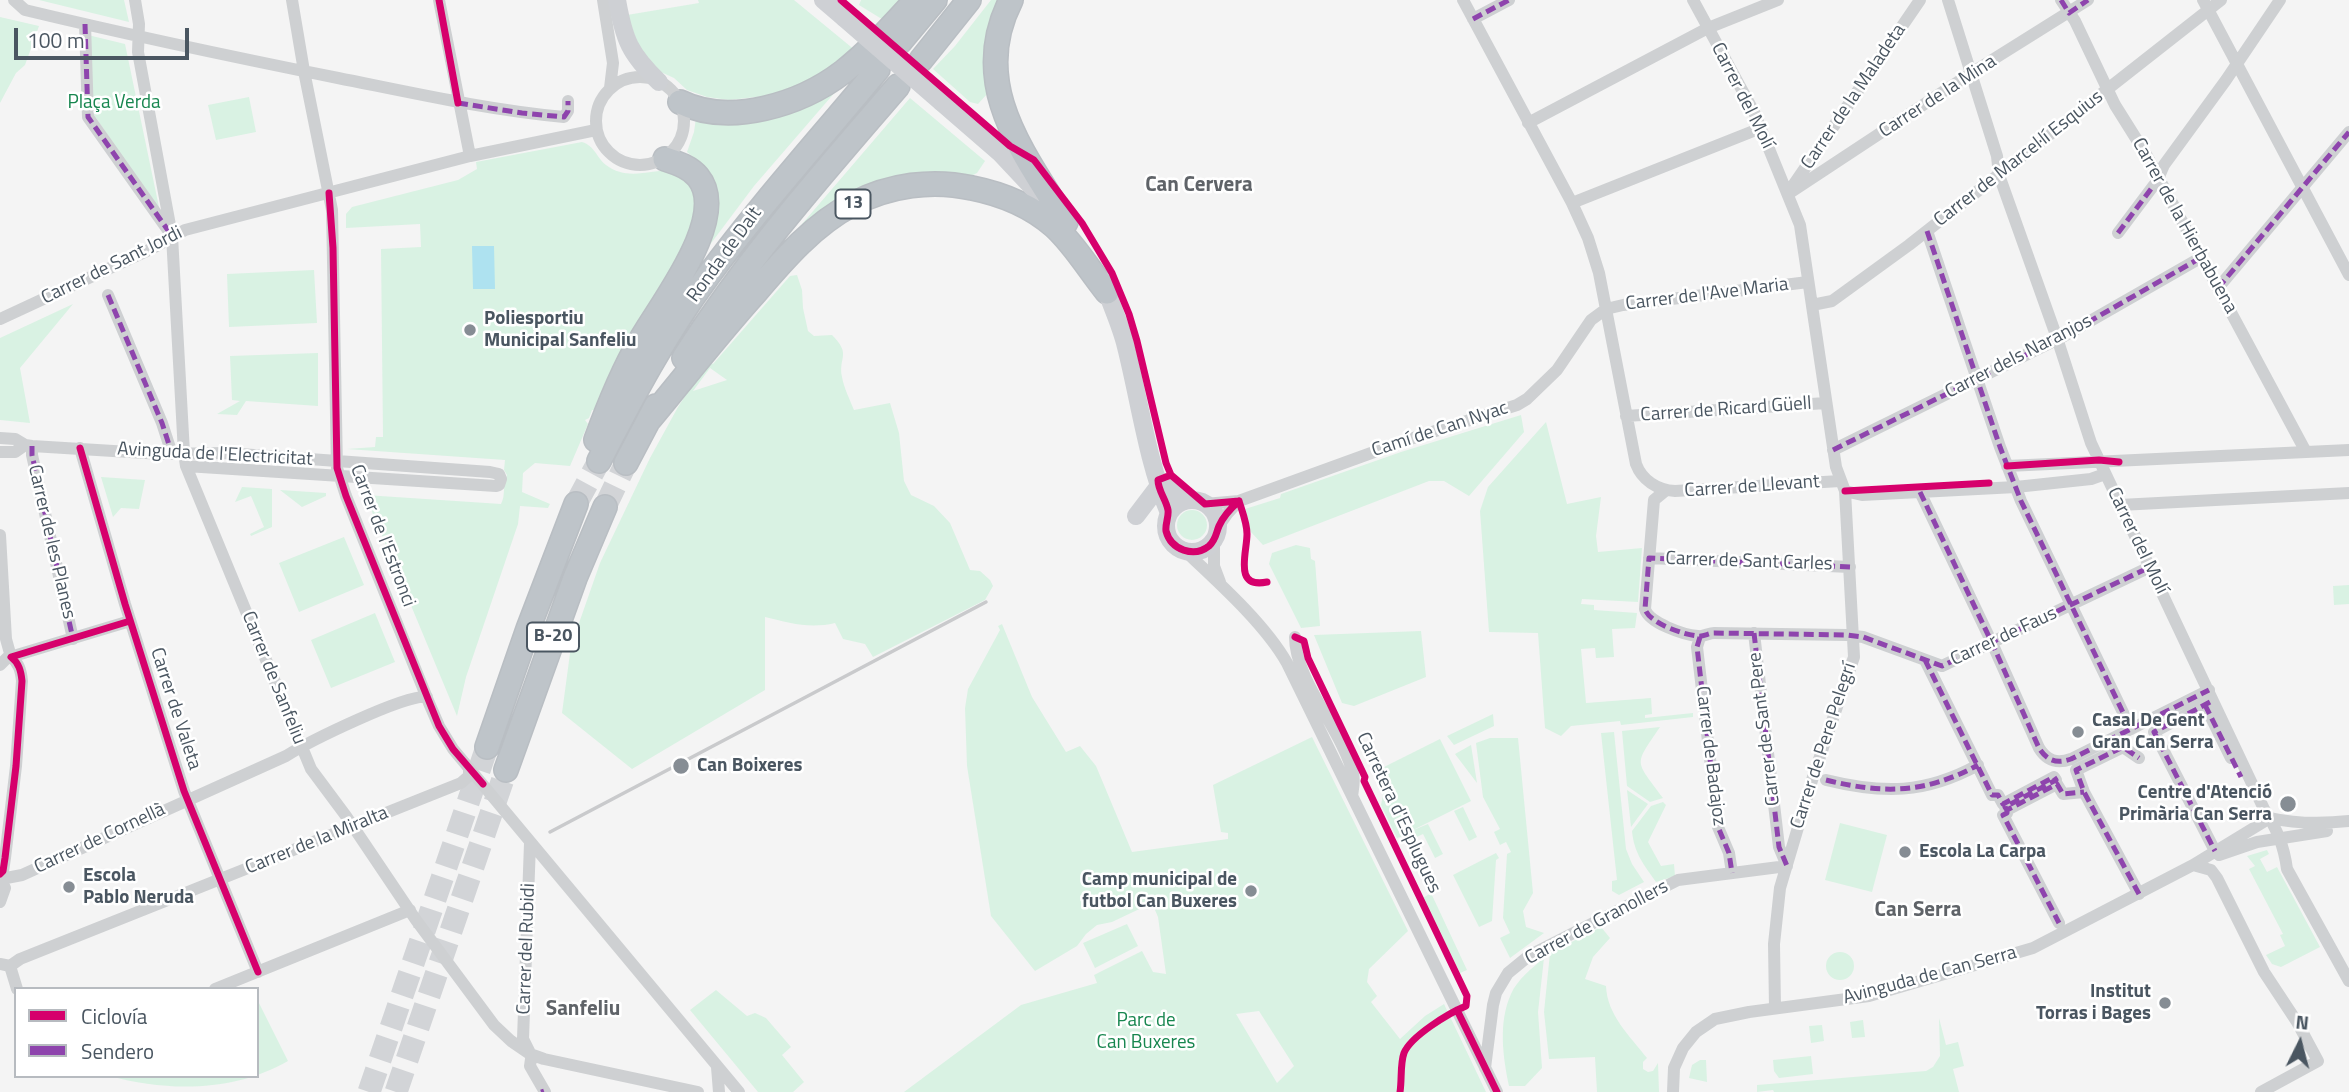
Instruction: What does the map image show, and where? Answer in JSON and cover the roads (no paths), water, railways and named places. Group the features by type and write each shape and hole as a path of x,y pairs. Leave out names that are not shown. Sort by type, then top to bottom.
{"highway":[{"path":"680,102 704,111 730,112 761,108 797,97 843,72 916,0"},
{"path":"900,42 935,0"},
{"path":"921,60 969,0"},
{"path":"1011,0 998,33 995,54 998,93 1011,129 1066,222"},
{"name":"Ronda de Dalt","path":"666,159 682,164 698,177 705,192 706,217 696,246 639,343 603,420 594,460 648,368 707,277 763,204 878,69"},
{"name":"Ronda de Dalt","path":"626,463 671,379 726,294 782,221 898,86"},
{"name":"13","path":"649,420 747,301 803,242 836,214 885,191 915,184 948,184 1011,199 1040,215 1062,233 1107,292"},
{"name":"B-20","path":"506,770 575,578 605,507"},
{"name":"B-20","path":"487,747 573,508"}],"street":[{"name":"Carrer de Sanfeliu","path":"135,0 139,24 138,52 172,236 181,458 311,769 494,1025 504,1036 533,1055"},
{"name":"Carrer de l'Estronci","path":"292,0 329,193 332,223 339,475 427,698 445,736 469,768 739,1092"},
{"path":"439,0 470,156"},
{"path":"603,0 613,63 610,88"},
{"path":"617,0 629,48 659,82 670,89 680,102 685,120 679,145 666,159 648,165 635,165 612,156 603,146 596,130 597,110 602,98 610,88 621,81 647,78 659,82"},
{"path":"1463,0 1572,203 1594,256 1638,470 1642,476 1665,491 1654,500 1645,609 1647,617 1656,623 1700,637"},
{"path":"1473,19 1509,0"},
{"name":"Carrer del Molí","path":"1693,0 1760,128 1788,194"},
{"path":"1528,123 1708,28 1778,0"},
{"name":"Carrer de la Maladeta","path":"1788,194 1920,0"},
{"name":"Carrer del Molí","path":"1948,0 1973,72 1997,156 1999,174 2091,443 2150,567 2241,777"},
{"name":"Carrer de la Hierbabuena","path":"2062,0 2156,182 2202,257 2306,452"},
{"name":"Carrer de la Mina","path":"1788,194 2088,0"},
{"name":"Carrer de Marcel·lí Esquius","path":"1812,305 1832,301 1927,231 2108,89 2205,5 2221,0"},
{"path":"2118,233 2280,0"},
{"path":"825,1 1001,155 1066,222 1090,254 1126,344 1146,439 1169,513"},
{"path":"17,3 25,10 139,37 458,103 564,117 568,111 568,101"},
{"path":"2205,5 2349,275"},
{"path":"85,24 88,117 172,236"},
{"path":"1572,203 1760,128"},
{"name":"Carrer de Sant Jordi","path":"0,319 198,226 470,156 596,130"},
{"path":"2218,288 2349,132"},
{"name":"Carrer de Pere Pelegrí","path":"1774,1009 1774,944 1780,888 1813,777 1854,657 1850,566 1842,486 1833,450 1800,225 1788,194"},
{"path":"1927,231 2007,466 2130,729"},
{"name":"Carrer dels Naranjos","path":"1833,450 2057,338 2202,257"},
{"name":"Carrer de l'Ave Maria","path":"1605,309 1808,282"},
{"path":"108,295 162,423 181,458"},
{"name":"Camí de Can Nyac","path":"1199,502 1239,501 1407,440 1517,405 1545,384 1568,356 1591,320 1605,309"},
{"name":"Carrer de Ricard Güell","path":"1626,416 1826,403"},
{"name":"Avinguda de l'Electricitat","path":"0,438 15,439 28,445 339,475 496,486 501,479 499,474 490,471 226,453 181,458"},
{"name":"Avinguda de l'Electricitat","path":"0,452 15,452 28,445"},
{"name":"Carrer de les Planes","path":"28,445 73,639"},
{"name":"Carrer de Valeta","path":"80,448 130,621 187,799 258,972"},
{"path":"2007,466 2349,450"},
{"path":"1842,486 1862,495 2016,487 2091,479 2105,474"},
{"path":"1158,483 1170,485 1214,513 1216,533"},
{"path":"1136,516 1158,483"},
{"name":"Carrer de Llevant","path":"1665,491 1842,486"},
{"path":"1920,492 2039,748 2055,769 2056,780 2005,807 2007,813 2003,815 2059,923"},
{"path":"2120,505 2349,493"},
{"path":"1199,502 1179,503 1169,513 1166,526 1169,540 1174,546 1185,551 1202,550 1239,501"},
{"name":"Carretera d'Esplugues","path":"1216,533 1214,566 1222,585"},
{"path":"0,535 5,661"},
{"name":"Carretera d'Esplugues","path":"1185,551 1292,652 1340,741 1354,776 1352,796 1497,1092"},
{"name":"Carrer de Sant Carles","path":"1649,558 1850,566"},
{"name":"Carrer de Faus","path":"1700,637 1714,632 1863,637 1942,666 2150,567"},
{"path":"5,661 130,621"},
{"name":"Carrer de Sant Pere","path":"1754,633 1779,847 1787,866"},
{"name":"Carrer de Badajoz","path":"1700,637 1697,648 1718,827 1729,853 1732,873"},
{"path":"0,902 5,893 0,877 5,858 16,766 22,681 21,671 15,660 5,661"},
{"path":"1925,660 1992,795 1998,794 2003,804 2071,759 2130,729 2208,699"},
{"name":"Carrer de Cornellà","path":"0,877 22,875 397,704 419,697 427,698"},
{"path":"2208,699 2154,732 2215,851"},
{"name":"Carrer del Molí","path":"2208,699 2280,838 2287,869 2349,981"},
{"path":"2139,758 2123,747 2076,770 2084,792 2139,894"},
{"path":"1826,780 1873,789 1902,790 1940,783 1978,765"},
{"name":"Carrer de la Miralta","path":"5,965 461,783 469,776 469,768"},
{"path":"2007,810 2057,784 2067,797 2084,792"},
{"path":"2257,842 2270,818 2304,824 2349,821"},
{"name":"Avinguda de Can Serra","path":"1673,1092 1672,1079 1677,1058 1696,1031 1715,1019 1727,1015 1869,996 2046,943 2193,865 2270,818"},
{"name":"Avinguda de Can Serra","path":"2193,865 2257,842 2349,828"},
{"name":"Carrer del Rubidi","path":"530,843 523,1039 533,1055"},
{"path":"2193,865 2211,870 2217,878 2264,972 2297,1021 2318,1061 2261,1092"},
{"name":"Carrer de Granollers","path":"1485,1068 1493,1005 1500,987 1508,973 1530,955 1678,880 1787,866"},
{"path":"220,987 410,910"},
{"path":"5,965 16,987"},
{"path":"543,1092 530,1066 533,1055 698,1092"},
{"path":"717,1067 719,1092"}],"water":[{"path":"472,246 494,246 495,289 473,289"}],"tunnel":[{"path":"576,504 599,461"},
{"path":"605,507 626,463"},
{"path":"369,1092 487,747"},
{"path":"396,1092 506,770"}],"railway":[{"path":"550,832 986,602"}],"place":[{"name":"Poliesportiu Municipal Sanfeliu","path":"470,330"},
{"name":"Casal De Gent Gran Can Serra","path":"2078,732"},
{"name":"Can Boixeres","path":"681,766"},
{"name":"Centre d'Atenció Primària Can Serra","path":"2288,804"},
{"name":"Escola La Carpa","path":"1905,852"},
{"name":"Escola Pablo Neruda","path":"69,887"},
{"name":"Camp municipal de futbol Can Buxeres","path":"1251,891"},
{"name":"Institut Torras i Bages","path":"2165,1003"}],"district":[{"name":"Can Cervera","path":"1199,186"},
{"name":"Can Serra","path":"1918,911"},
{"name":"Sanfeliu","path":"583,1010"}],"park label":[{"name":"Plaça Verda","path":"114,103"},
{"name":"Parc de Can Buxeres","path":"1146,1032"}]}
